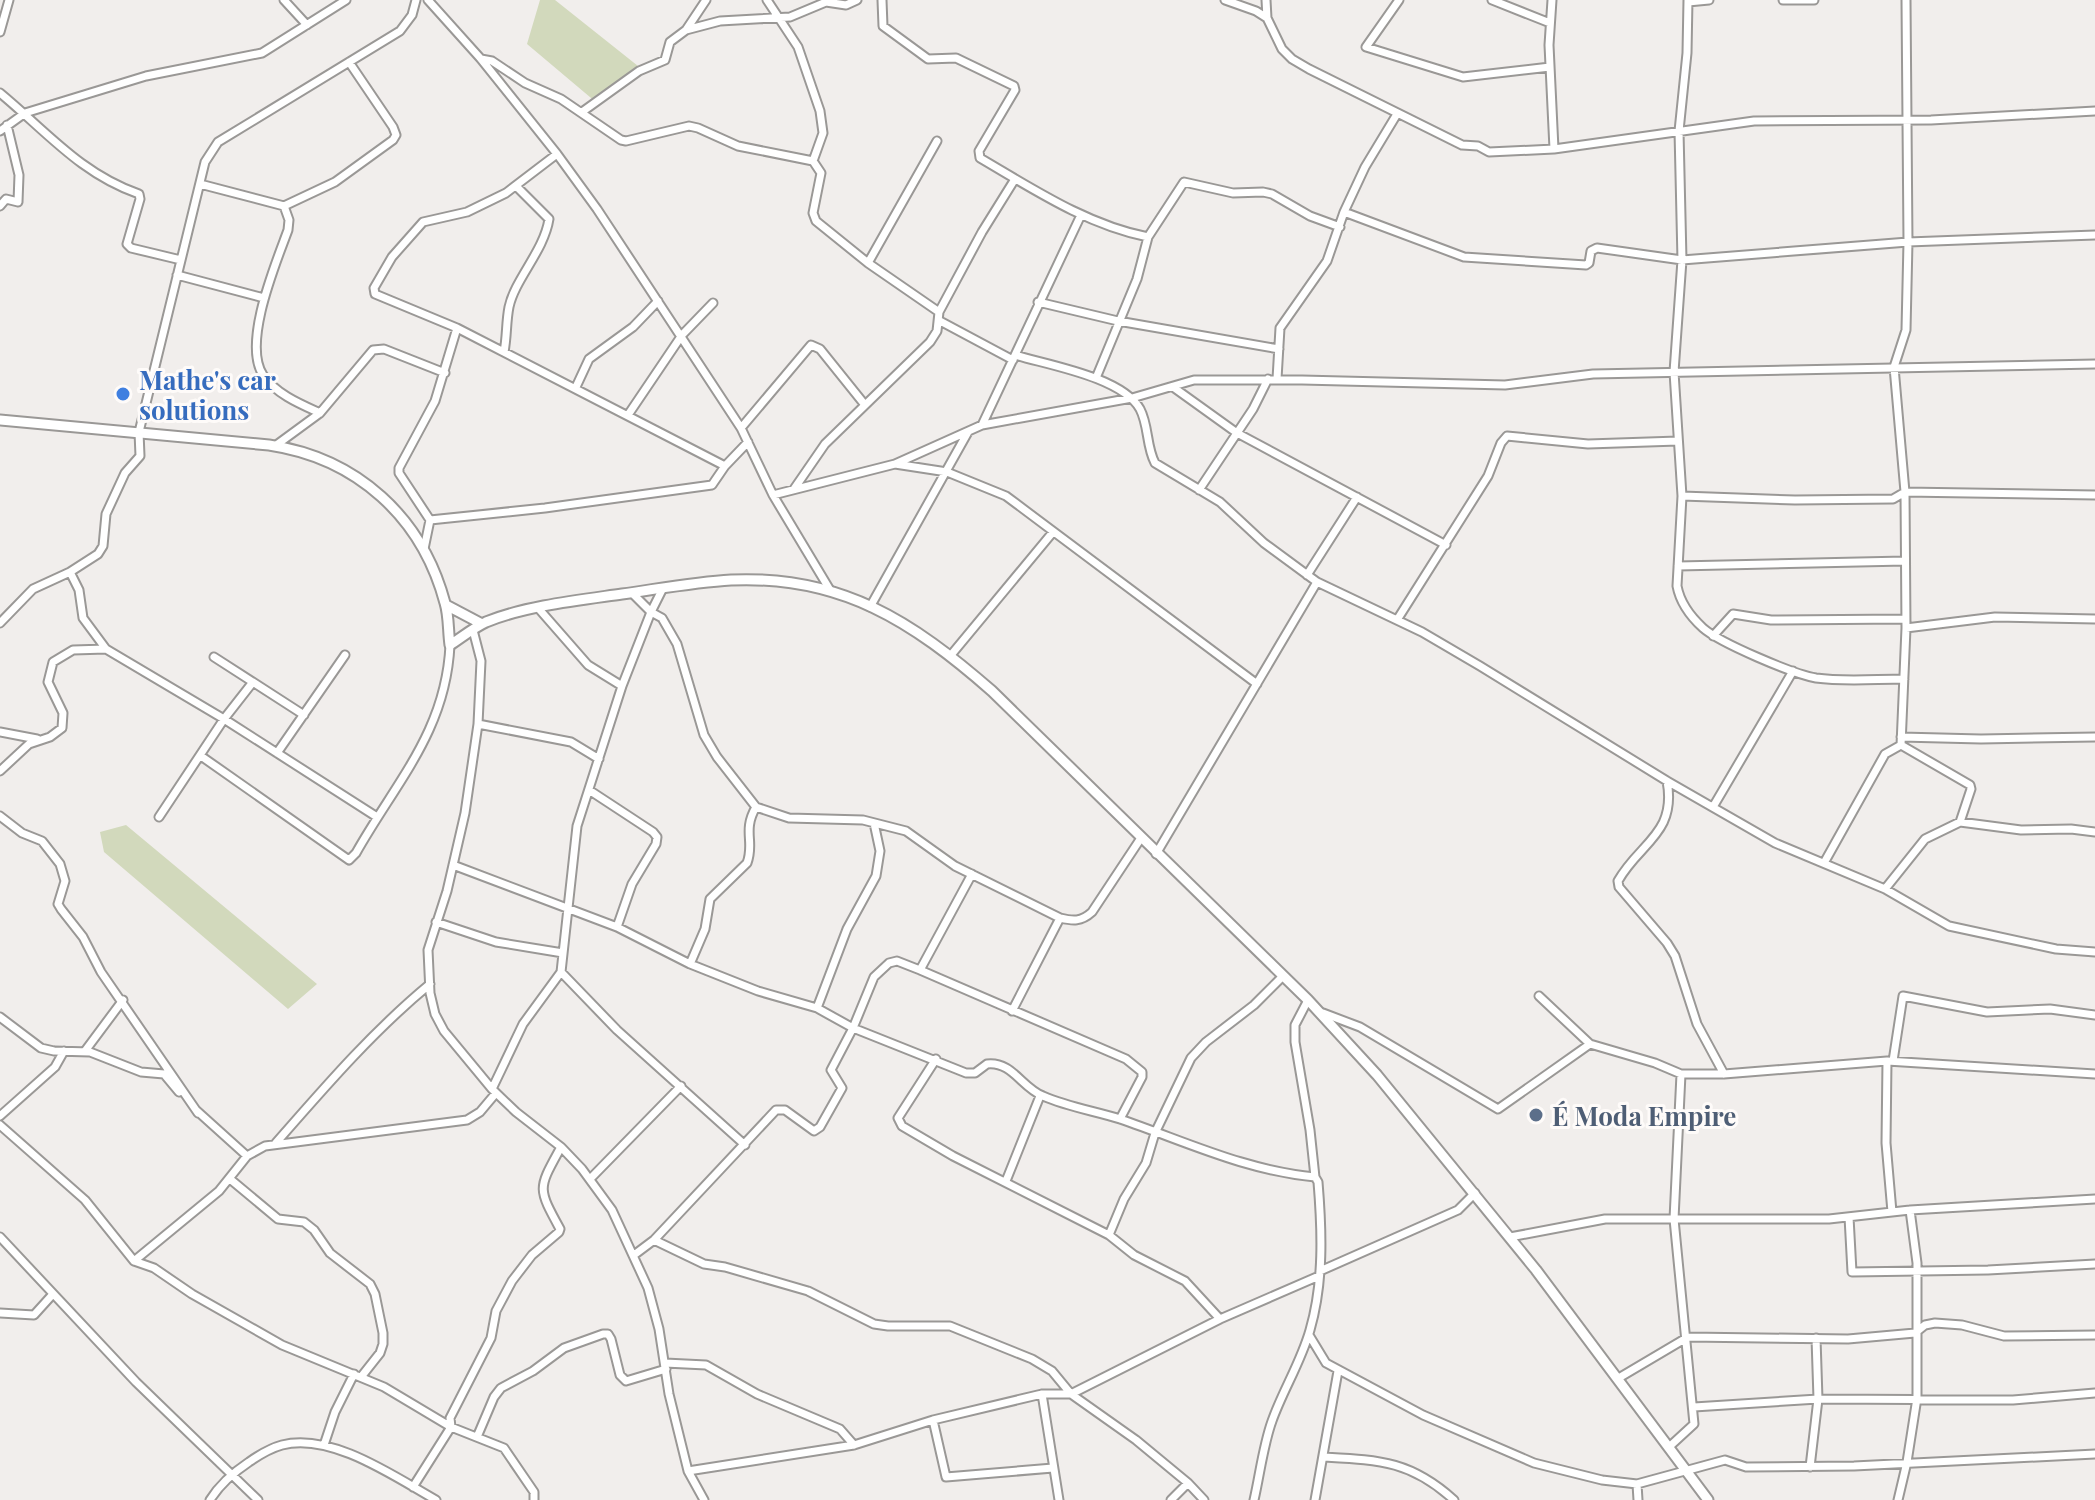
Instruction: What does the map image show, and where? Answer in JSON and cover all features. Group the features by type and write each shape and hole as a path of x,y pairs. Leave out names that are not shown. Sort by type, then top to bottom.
{"street":[{"path":"1,26 9,0"},
{"path":"284,0 307,25"},
{"path":"0,206 6,199 18,202 19,192 16,156 4,128 25,113 146,76 262,53 346,0"},
{"path":"0,623 33,589 70,572 98,554 103,546 106,514 125,473 140,456 139,432 205,162 218,142 400,31 412,15 416,0"},
{"path":"428,0 481,59 557,154 682,335 741,428 773,495 830,590"},
{"path":"582,112 639,71 665,60 670,42 686,30 706,0"},
{"path":"767,0 798,47 823,124 813,161"},
{"path":"686,30 720,21 790,17 826,2 846,5 857,0"},
{"path":"882,0 883,26 928,59 956,58 1014,86 1015,90 978,155 1081,215 1113,230 1148,237"},
{"path":"1225,0 1267,18"},
{"path":"1266,0 1267,18 1282,49 1292,59 1462,145 1478,146 1489,152 1554,149 1754,121 1906,119 2095,111"},
{"path":"1399,0 1366,47 1463,77 1550,67"},
{"path":"1492,0 1550,23"},
{"path":"1552,0 1550,67 1554,149"},
{"path":"1709,0 1688,1 1687,53 1679,131 1682,260 1674,372 1682,496 1679,595 1691,615 1713,636 1793,671 1821,678 1904,679"},
{"path":"1783,0 1814,0"},
{"path":"1901,741 1906,628 1905,492 1894,367 1906,330 1906,0"},
{"path":"481,59 492,61 516,78 561,99 621,140 689,126 738,146 813,161 821,173 813,213 816,221 940,316 1014,358 1096,378 1132,398 1147,427 1155,463 1220,502 1264,543 1317,582 1397,620 1480,666 1667,781 1775,843 1885,889 1949,926 2056,949 2095,952"},
{"path":"200,184 284,206 335,182 393,140 396,135 349,62"},
{"path":"505,90 516,78"},
{"path":"0,93 87,170 107,182 139,194 127,244 131,248 181,260"},
{"path":"1277,379 1280,328 1327,261 1344,212 1372,153 1397,114"},
{"path":"868,263 937,141"},
{"path":"557,154 517,187 467,212 423,222 392,257 374,288 375,294 457,328 725,466"},
{"path":"794,489 825,444 930,342 982,232 1015,179"},
{"path":"1096,378 1137,279 1148,237 1180,185 1189,181 1233,193 1272,194 1310,216 1340,227"},
{"path":"504,352 509,332 509,307 544,236 549,219 517,187"},
{"path":"284,206 289,220 288,230 264,298 257,338 259,366 263,376 282,394 320,413"},
{"path":"1344,212 1473,259 1586,265 1591,251 1597,248 1682,260 1908,242 2095,235"},
{"path":"982,425 1081,215"},
{"path":"177,275 264,298"},
{"path":"576,387 589,359 633,327 658,301"},
{"path":"1038,302 1118,321 1279,349"},
{"path":"628,415 682,335 713,303"},
{"path":"424,549 430,520 399,473 399,468 435,401 457,328"},
{"path":"741,428 811,345 820,349 865,405"},
{"path":"275,446 320,413 373,350 384,349 445,373"},
{"path":"773,495 895,464 982,425 1132,398 1194,380 1213,378 1495,385 1593,374 2095,364"},
{"path":"1199,490 1253,409 1268,379"},
{"path":"1173,387 1237,433 1446,545"},
{"path":"0,420 275,446 321,458 358,476 403,516 424,549 446,605 450,645 438,713 429,734 349,860 201,756"},
{"path":"870,607 969,430"},
{"path":"1397,620 1488,476 1507,436 1588,444 1678,441"},
{"path":"430,520 712,485 748,442"},
{"path":"895,464 947,472 1006,496 1257,684"},
{"path":"1682,496 1795,500 1893,499 1905,492 2095,495"},
{"path":"1307,575 1357,497"},
{"path":"951,655 1053,532"},
{"path":"1678,566 1905,561"},
{"path":"70,572 79,590 83,618 106,649 224,719 377,817"},
{"path":"450,645 482,624 539,609 663,588 750,580 830,590 905,622 951,655 992,691 1319,1012 1402,1103 1475,1193 1708,1500"},
{"path":"1156,854 1317,582"},
{"path":"134,1261 230,1179 247,1156 265,1146 467,1120 480,1112 494,1091 523,1024 561,972 575,840 622,686 663,588"},
{"path":"632,593 651,612 662,618 677,644 704,735 756,807 789,818 850,819 906,831 955,866 1060,918 1075,921 1092,912 1141,838"},
{"path":"446,605 482,624"},
{"path":"539,609 588,665 622,686"},
{"path":"1713,636 1733,614 1771,620 1905,619"},
{"path":"1906,628 1995,617 2095,619"},
{"path":"473,630 481,661 478,724 467,802 447,891 428,950 435,1014 444,1031 494,1091 561,1147 590,1179 612,1210 648,1288 688,1471 704,1500"},
{"path":"0,771 29,744 57,734 62,728 64,719 48,682 53,662 73,650 106,649"},
{"path":"277,753 345,655"},
{"path":"214,657 304,715"},
{"path":"1713,807 1793,671"},
{"path":"159,817 224,719 253,682"},
{"path":"478,724 571,742 599,759"},
{"path":"0,732 43,739"},
{"path":"1824,863 1881,761 1901,741 2095,737"},
{"path":"1901,741 1970,785 1960,822"},
{"path":"1667,781 1670,806 1667,816 1618,881 1619,887 1675,956 1697,1024 1724,1074"},
{"path":"589,790 657,837 656,844 632,884 617,927"},
{"path":"690,964 705,929 710,899 747,863 750,856 748,826 756,807"},
{"path":"0,816 48,847 60,864 65,881 58,904 83,937 101,972 198,1113"},
{"path":"1885,889 1925,839 1960,822 2021,830 2095,832"},
{"path":"817,1008 847,929 876,876 880,851 874,823"},
{"path":"453,865 617,927 690,964 758,991 817,1008 853,1028 971,1073 987,1064 1004,1065 1040,1096 1120,1119 1239,1163 1283,1174 1315,1177"},
{"path":"920,970 972,874"},
{"path":"1012,1011 1060,918"},
{"path":"436,922 496,942 563,953"},
{"path":"634,1255 654,1240 691,1198 780,1109 814,1131 820,1127 842,1088 831,1070 874,977 897,961 1126,1059 1142,1072 1142,1077 1120,1119"},
{"path":"561,972 617,1030 745,1145"},
{"path":"1109,1235 1124,1199 1146,1163 1155,1133 1191,1058 1245,1014 1283,976"},
{"path":"275,1144 347,1062 391,1017 430,984"},
{"path":"1539,996 1590,1044 1681,1074 1724,1074 1890,1061 2095,1074"},
{"path":"1892,1212 1886,1143 1890,1061 1903,996 1987,1012 2050,1009 2095,1015"},
{"path":"85,1051 123,1000"},
{"path":"1254,1500 1270,1426 1309,1335 1319,1274 1322,1228 1318,1182 1295,1042 1295,1025 1308,1000"},
{"path":"1319,1012 1360,1027 1498,1109 1590,1044"},
{"path":"0,1017 41,1048 85,1051 141,1072 164,1074 198,1113 247,1156"},
{"path":"0,1116 55,1067 64,1051"},
{"path":"936,1059 898,1118 899,1122 953,1156 1109,1235 1134,1255 1185,1281 1220,1319"},
{"path":"1669,1447 1694,1424 1688,1337 1674,1219 1681,1074"},
{"path":"590,1179 681,1086"},
{"path":"1006,1181 1040,1096"},
{"path":"0,1125 85,1200 134,1261 154,1268 192,1294 282,1345 397,1393 451,1427 499,1445 510,1453 534,1492 534,1500"},
{"path":"413,1487 451,1427 450,1418 491,1338 496,1311 506,1291 521,1267 559,1232 545,1203 542,1183 561,1147"},
{"path":"230,1179 278,1219 304,1222 314,1230 330,1253 370,1284 383,1344 380,1353 358,1376 335,1412 324,1445"},
{"path":"688,1471 854,1445 933,1420 1042,1394 1071,1394 1220,1319 1458,1210 1475,1193"},
{"path":"1510,1237 1605,1219 1849,1217 1910,1210 2095,1199"},
{"path":"1898,1500 1917,1398 1917,1270 1910,1210"},
{"path":"1849,1217 1852,1272 1988,1270 2095,1264"},
{"path":"0,1237 136,1382 258,1500"},
{"path":"654,1240 704,1264 808,1291 874,1324 950,1326 1042,1364 1071,1394 1136,1440 1204,1500"},
{"path":"0,1313 34,1315 53,1294"},
{"path":"1617,1379 1688,1337 1848,1339 1915,1333 1925,1325 1935,1323 1962,1325 2004,1336 2095,1335"},
{"path":"477,1437 501,1388 533,1371 564,1348 608,1334 620,1375 626,1381 665,1366 706,1365 757,1394 840,1429 854,1445"},
{"path":"1309,1335 1326,1363 1437,1422 1534,1463 1602,1480 1637,1484 1725,1460 1746,1467 1810,1467 2095,1454"},
{"path":"1810,1467 1818,1399 1816,1338"},
{"path":"1315,1500 1338,1371"},
{"path":"1694,1407 1818,1399 2013,1400 2095,1393"},
{"path":"1042,1394 1059,1500"},
{"path":"933,1420 946,1477 1053,1468"},
{"path":"210,1500 233,1473 281,1445 324,1445 389,1473 436,1500"},
{"path":"1325,1457 1382,1460 1396,1464 1426,1478 1454,1500"},
{"path":"1171,1500 1188,1483"},
{"path":"1637,1484 1638,1500"}],"green space":[{"path":"540,0 555,0 638,66 597,103 527,44"},
{"path":"126,825 317,984 288,1009 104,852 100,832"}],"place":[{"name":"Mathe's car solutions","path":"123,394"},
{"name":"É Moda Empire","path":"1536,1115"}]}
